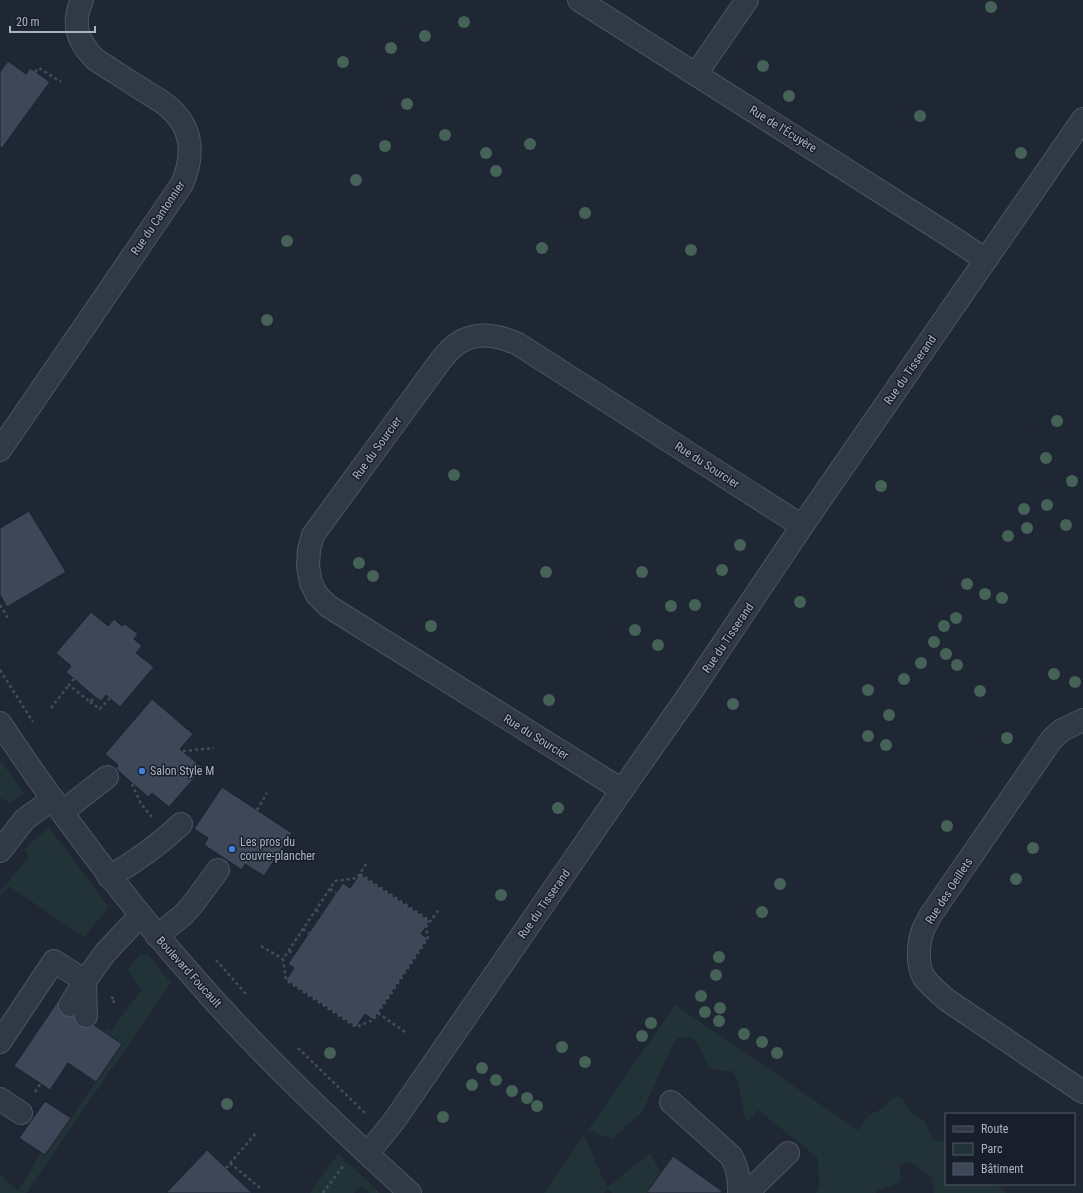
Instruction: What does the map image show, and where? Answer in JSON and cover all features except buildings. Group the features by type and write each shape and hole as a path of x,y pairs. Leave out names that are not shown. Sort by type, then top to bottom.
{"street":[{"name":"Rue du Cantonnier","path":"0,450 182,184 189,164 191,149 189,138 184,125 166,104 96,60 87,52 77,33 76,19 82,0"},
{"name":"Rue de l'Écuyère","path":"579,0 986,260"},
{"path":"696,74 747,0"},
{"name":"Rue du Tisserand","path":"363,1149 394,1121 688,696 802,526 1083,119"},
{"name":"Rue du Sourcier","path":"622,790 328,606 317,595 311,583 308,566 308,550 313,535 437,366 452,348 462,341 476,336 491,335 518,344 802,526"},
{"name":"Rue des Oeillets","path":"1083,720 1062,730 1052,739 930,916 922,931 919,948 919,964 923,976 932,987 947,1000 1083,1092"},
{"name":"Boulevard Foucault","path":"0,723 84,844 140,916 196,982 277,1066 410,1193"},
{"path":"0,851 25,819 57,806 107,777"},
{"path":"110,877 133,863 175,830"},
{"path":"157,936 183,915 218,870"},
{"path":"78,1010 85,981 105,953 140,916"},
{"path":"0,1042 54,961 85,981"},
{"path":"0,1099 21,1113"},
{"path":"671,1102 731,1156 736,1164 739,1179 739,1193"},
{"path":"747,1193 788,1153"}],"path":[{"path":"35,72 39,68 61,82"},
{"path":"0,605 9,620"},
{"path":"0,670 26,711"},
{"path":"51,708 74,679"},
{"path":"69,684 100,709 110,698"},
{"path":"90,702 95,697"},
{"path":"183,751 214,748"},
{"path":"131,783 140,804 175,830"},
{"path":"257,810 267,794"},
{"path":"366,864 357,878 335,881 283,959 286,980 356,1027 373,1020 378,1013 428,938 426,927 440,908"},
{"path":"360,874 430,921"},
{"path":"330,889 336,893"},
{"path":"316,910 322,914"},
{"path":"303,929 308,933"},
{"path":"261,946 283,959"},
{"path":"289,951 294,954"},
{"path":"215,959 248,996"},
{"path":"378,1013 405,1032"},
{"path":"296,1046 362,1109"},
{"path":"226,1168 256,1133"},
{"path":"323,1193 363,1149"},
{"path":"230,1163 260,1188"}],"green space":[{"path":"0,760 24,793 11,803 0,798"},
{"path":"49,828 109,907 84,937 9,886 0,896 0,891 29,857 24,849"},
{"path":"147,954 171,983 26,1193 0,1193 0,1174 18,1191 41,1153 45,1155 122,1044 104,1032 107,1029 111,1031 141,990 128,970 139,955"},
{"path":"675,1005 858,1130 869,1115 882,1109 895,1096 902,1098 912,1113 925,1121 933,1140 945,1142 945,1185 997,1185 1006,1193 934,1193 932,1177 909,1161 899,1165 901,1182 878,1190 876,1193 816,1193 820,1187 817,1157 758,1110 746,1122 738,1082 733,1071 723,1071 709,1067 696,1041 689,1037 677,1038 670,1050 643,1111 612,1139 588,1130"},
{"path":"584,1135 607,1188 650,1153 661,1173 649,1193 613,1193 607,1189 604,1193 544,1193"},
{"path":"338,1154 380,1193 369,1193 361,1185 354,1193 310,1193"}],"place":[{"name":"Salon Style M","path":"142,771"},
{"name":"Les pros du couvre-plancher","path":"232,849"}]}
